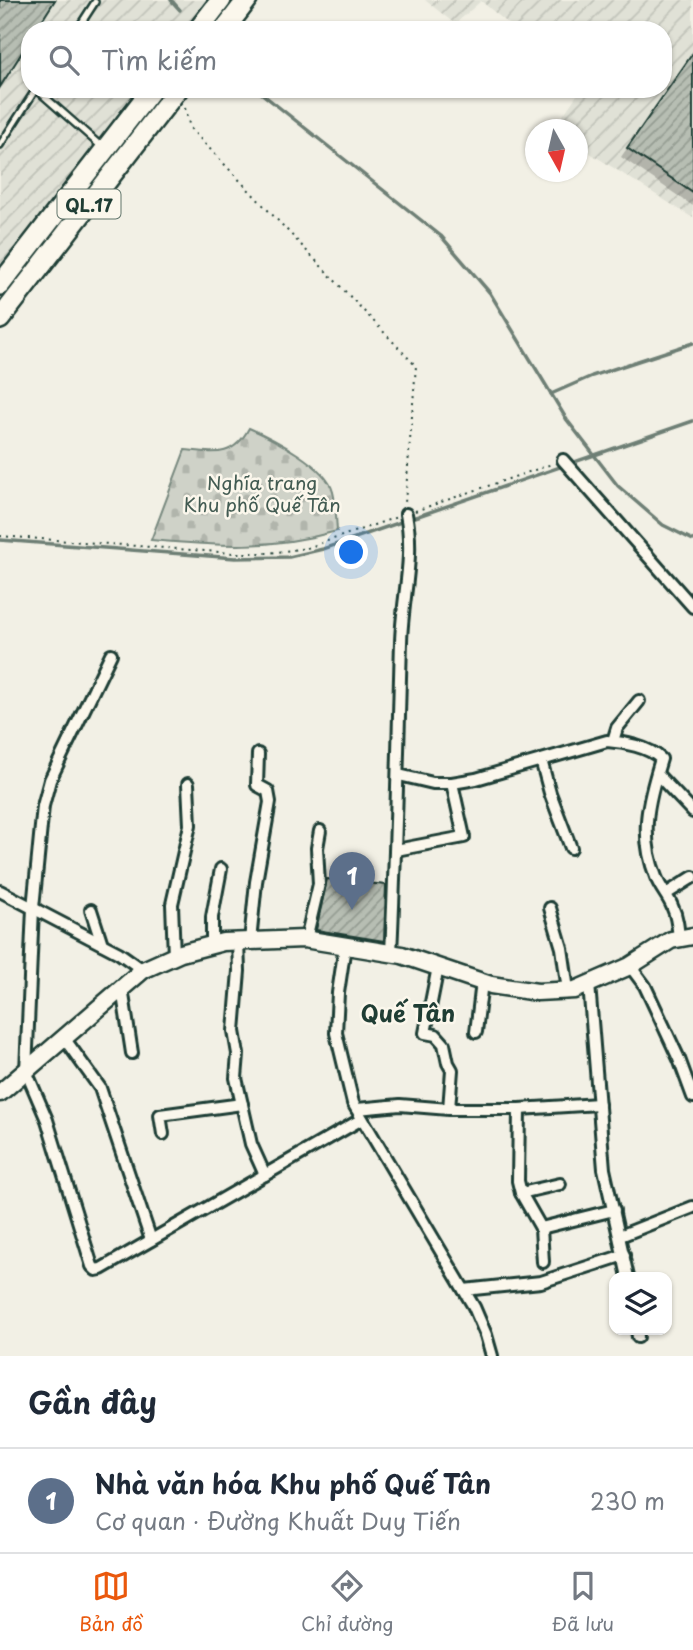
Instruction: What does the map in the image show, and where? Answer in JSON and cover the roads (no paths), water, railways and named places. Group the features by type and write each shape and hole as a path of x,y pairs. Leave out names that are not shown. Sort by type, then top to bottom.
{"highway":[{"path":"205,21 221,0"},
{"path":"231,21 247,0"},
{"name":"QL.17","path":"0,285 145,98"},
{"name":"QL.17","path":"0,319 181,98"}],"main road":[{"path":"0,1093 143,970 174,956 212,945 306,939 391,953 482,982 537,992 568,990 589,984 630,966 671,940 686,937"}],"street":[{"path":"566,464 693,607"},
{"path":"391,953 399,775 401,640 410,552 407,519"},
{"path":"111,654 50,780 43,806 33,908 26,1071 47,1120 92,1266 96,1270 265,1175 359,1114 400,1105 449,1109 599,1104"},
{"path":"613,741 617,728 639,701"},
{"path":"399,775 433,783 452,783 476,779 607,741 656,754 661,760 648,810 645,836 649,860 686,937"},
{"path":"258,754 257,785 268,791 270,802 239,971 234,1031 238,1054 236,1079 251,1144 265,1175"},
{"path":"541,760 550,793 571,848"},
{"path":"657,774 693,813"},
{"path":"396,849 464,837 452,783"},
{"path":"174,956 173,893 190,825 188,784"},
{"path":"306,939 319,884 317,848 320,831"},
{"path":"212,945 212,917 221,869"},
{"path":"666,894 693,877"},
{"path":"0,891 102,944 143,970"},
{"path":"551,908 562,947 568,990"},
{"path":"90,910 102,944"},
{"path":"345,946 338,993 336,1033 349,1088 359,1114 464,1290 486,1335 492,1356"},
{"path":"630,966 645,986 679,1059 693,1097"},
{"path":"438,967 425,1034 436,1035 444,1044 452,1070 449,1109"},
{"path":"476,1032 482,982"},
{"path":"589,984 604,1169 627,1272"},
{"path":"122,988 132,1054"},
{"path":"64,1038 100,1088 151,1240"},
{"path":"163,1134 160,1115 242,1104"},
{"path":"519,1108 518,1181 521,1193 541,1228 543,1262"},
{"path":"521,1193 560,1184"},
{"path":"620,1236 693,1207"},
{"path":"541,1228 614,1210"},
{"path":"464,1290 541,1282 624,1255"}],"lane":[{"path":"83,21 95,2"},
{"path":"0,145 30,98"},
{"path":"46,98 105,150"}],"waterway":[{"path":"171,0 180,10"},
{"path":"267,98 441,236 490,293 567,420 618,486 663,525 693,540"},
{"path":"551,394 592,376 693,343"},
{"path":"0,540 235,558 289,557 323,549 693,421"}],"place":[{"name":"Nhà văn hóa Khu phố Quế Tân","path":"352,910"}],"district":[{"name":"Quế Tân","path":"408,1012"}],"park label":[{"name":"Nghĩa trang Khu phố Quế Tân","path":"262,493"}]}
